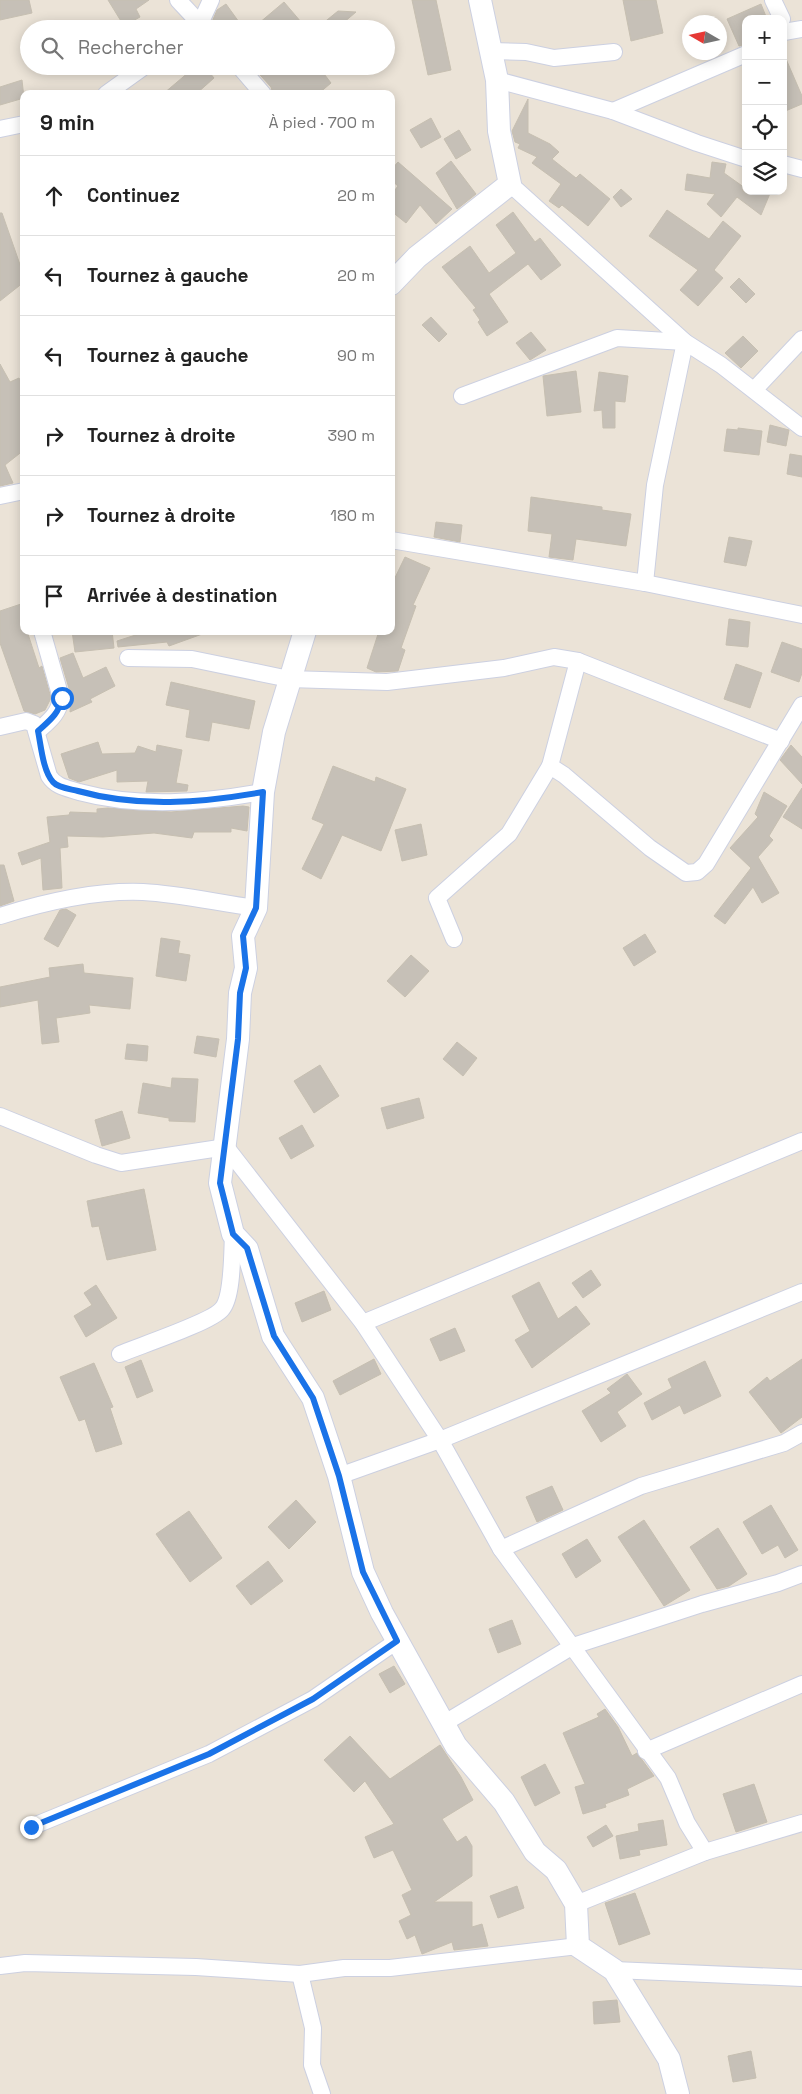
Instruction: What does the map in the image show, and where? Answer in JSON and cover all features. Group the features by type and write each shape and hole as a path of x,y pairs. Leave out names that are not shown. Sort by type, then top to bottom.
{"street":[{"path":"178,0 194,20"},
{"path":"203,20 210,0"},
{"path":"480,0 497,80 499,131 510,184 685,342 722,365 802,428"},
{"path":"773,0 779,15"},
{"path":"787,27 802,29"},
{"path":"491,51 526,52 554,58 614,52"},
{"path":"613,111 742,56"},
{"path":"112,90 132,75"},
{"path":"247,75 260,90"},
{"path":"497,80 613,111 697,143 742,157"},
{"path":"0,129 20,125"},
{"path":"787,165 802,169"},
{"path":"395,280 417,257 510,184"},
{"path":"462,396 617,338 685,342"},
{"path":"754,390 802,339"},
{"path":"645,583 655,485 685,342"},
{"path":"0,496 20,492"},
{"path":"395,541 645,583 802,616"},
{"path":"38,731 54,717 60,707 62,698 43,635"},
{"path":"120,1354 209,1319 223,1309 228,1292 233,1234 220,1183 238,1039 240,993 246,968 243,936 256,908 263,792 274,732 304,635"},
{"path":"128,658 167,657 192,659 289,679 387,682 504,668 554,657 578,661 781,741"},
{"path":"454,939 437,898 509,834 550,766 578,661"},
{"path":"550,766 564,775 650,848 686,873 697,872 706,864 802,705"},
{"path":"0,727 26,722 34,724 38,731 49,776 54,784 99,797 159,803 234,798 263,792"},
{"path":"0,916 38,904 141,892 256,908"},
{"path":"0,1116 96,1155 122,1163 226,1147"},
{"path":"363,1323 802,1141"},
{"path":"226,1147 363,1323 440,1440 501,1550 573,1646 646,1752 668,1778 688,1823 705,1852"},
{"path":"233,1234 247,1248 274,1336 313,1398 339,1476 363,1572 397,1641 456,1746 504,1802 535,1852 556,1870 576,1904 578,1946"},
{"path":"339,1476 440,1440 802,1292"},
{"path":"501,1550 641,1486 784,1444 802,1433"},
{"path":"443,1724 573,1646 702,1604 778,1584 802,1574"},
{"path":"31,1827 209,1754 313,1699 397,1641"},
{"path":"646,1752 802,1684"},
{"path":"576,1904 705,1852 802,1823"},
{"path":"0,1966 25,1963 113,1967 196,1967 300,1974 344,1968 390,1968 578,1946 614,1970 669,2059 678,2094"},
{"path":"614,1970 802,1978"},
{"path":"300,1974 313,2028 312,2065 322,2094"}],"building":[{"path":"0,0 29,0 32,13 0,20"},
{"path":"108,0 149,0 136,9 140,17 135,20 120,20"},
{"path":"412,0 436,0 451,70 428,75"},
{"path":"623,0 656,0 663,33 631,41"},
{"path":"284,2 299,20 263,20"},
{"path":"226,4 238,20 213,20 217,10"},
{"path":"761,4 765,15 742,15 742,45 739,46 727,19"},
{"path":"338,11 356,12 347,20 327,20"},
{"path":"787,61 802,96 802,104 787,110"},
{"path":"185,75 212,75 214,78 200,90 168,90"},
{"path":"260,75 325,75 331,83 323,90 272,90"},
{"path":"22,80 23,90 20,90 20,99 0,105 0,87"},
{"path":"528,99 528,133 550,144 559,152 552,159 576,178 580,174 610,199 588,226 562,205 559,208 549,201 561,184 532,163 537,157 518,148 520,144 515,142 512,131"},
{"path":"431,118 441,137 421,148 410,130"},
{"path":"459,130 471,150 456,159 444,139"},
{"path":"451,161 476,194 457,209 436,173"},
{"path":"398,162 452,209 436,224 420,205 406,223 395,214 395,190 398,186 395,183 395,165"},
{"path":"712,162 726,164 724,173 742,186 742,195 769,195 761,215 737,197 721,217 707,204 715,194 685,190 687,174 710,178"},
{"path":"621,189 632,199 621,207 613,197"},
{"path":"667,210 709,239 723,221 741,236 714,270 723,278 698,306 680,290 698,270 649,236"},
{"path":"513,212 535,242 540,238 561,265 541,280 528,264 489,294 508,322 487,336 473,310 476,308 442,267 470,246 489,273 516,253 496,225"},
{"path":"0,213 2,213 20,265 20,285 0,301"},
{"path":"739,278 755,294 746,303 730,287"},
{"path":"431,317 447,334 439,342 422,325"},
{"path":"531,332 546,350 530,360 516,343"},
{"path":"743,336 758,351 741,368 725,353"},
{"path":"0,364 10,382 19,378 20,380 20,453 5,465 13,483 0,486"},
{"path":"576,371 581,412 547,416 543,376"},
{"path":"599,372 628,376 625,402 615,401 615,428 603,428 602,410 594,411"},
{"path":"770,425 789,430 786,446 767,442"},
{"path":"738,428 762,431 759,455 724,451 727,429 738,430"},
{"path":"790,454 802,456 802,477 787,474"},
{"path":"531,497 602,507 602,510 631,514 626,546 576,539 573,560 549,557 552,534 528,531"},
{"path":"436,522 462,525 460,542 434,537"},
{"path":"729,537 752,541 746,566 724,562"},
{"path":"405,557 430,568 413,605 416,606 401,648 405,650 398,671 376,672 367,668 378,635 395,635 395,578"},
{"path":"20,604 20,635 28,635 39,668 42,666 51,698 45,710 35,714 24,711 0,643 0,611"},
{"path":"729,619 750,622 748,647 726,645"},
{"path":"73,635 112,635 114,648 75,652"},
{"path":"136,635 199,635 169,646 167,642 118,647 117,641"},
{"path":"782,642 802,649 802,673 799,682 771,672"},
{"path":"73,653 83,678 106,667 115,686 90,699 92,702 70,712 71,695 60,658"},
{"path":"736,664 762,673 750,708 724,699"},
{"path":"171,682 255,701 249,729 212,722 209,741 186,737 190,710 166,705"},
{"path":"98,742 102,754 135,753 138,746 156,752 157,745 182,750 176,783 188,785 187,791 146,792 148,781 117,782 117,770 79,782 69,778 61,754"},
{"path":"791,745 802,757 802,784 780,760"},
{"path":"333,766 375,782 376,777 406,789 381,851 342,835 321,879 302,869 324,824 312,819"},
{"path":"802,788 802,829 783,817"},
{"path":"764,792 787,806 769,836 773,840 758,857 779,893 762,903 753,887 725,924 714,916 751,868 730,848 758,817 755,814"},
{"path":"249,807 247,831 231,828 231,832 194,832 192,838 154,833 103,837 67,836 68,847 60,848 62,888 43,890 41,858 22,865 18,853 50,842 47,817 69,815 70,812 97,813 97,809 108,808 171,812"},
{"path":"421,824 427,855 402,861 395,830"},
{"path":"0,865 4,865 14,901 0,906"},
{"path":"66,909 76,915 58,947 44,939 60,910"},
{"path":"645,934 656,952 634,966 623,948"},
{"path":"161,938 180,941 178,953 190,955 186,981 156,976"},
{"path":"411,955 429,971 405,997 387,981"},
{"path":"83,964 84,973 133,978 130,1009 89,1005 90,1013 56,1018 59,1042 42,1044 38,1000 0,1007 0,987 50,977 49,968"},
{"path":"197,1036 219,1039 216,1057 194,1053"},
{"path":"457,1042 477,1058 463,1076 443,1059"},
{"path":"127,1044 148,1046 147,1061 125,1059"},
{"path":"320,1065 339,1096 314,1113 294,1081"},
{"path":"172,1078 198,1079 195,1122 169,1121 169,1118 138,1113 143,1083 171,1088"},
{"path":"419,1098 424,1118 387,1129 381,1108"},
{"path":"122,1111 130,1138 102,1146 95,1120"},
{"path":"302,1125 314,1146 291,1159 279,1138"},
{"path":"144,1189 156,1250 107,1260 99,1226 92,1227 87,1201"},
{"path":"591,1270 601,1285 583,1298 572,1283"},
{"path":"539,1282 558,1319 576,1306 590,1324 532,1368 515,1340 530,1331 512,1296"},
{"path":"96,1285 117,1318 86,1337 74,1316 92,1305 84,1293"},
{"path":"324,1291 331,1310 302,1322 295,1303"},
{"path":"455,1328 465,1351 440,1361 430,1339"},
{"path":"374,1359 381,1374 340,1395 333,1381"},
{"path":"802,1359 802,1417 781,1433 749,1392 767,1377 770,1381"},
{"path":"141,1360 153,1391 137,1398 125,1367"},
{"path":"705,1361 721,1396 684,1414 680,1405 652,1420 644,1403 672,1388 668,1379"},
{"path":"94,1363 113,1407 110,1408 122,1444 96,1452 85,1419 79,1421 60,1377"},
{"path":"627,1374 642,1394 617,1412 626,1426 601,1442 582,1411 611,1393 607,1389"},
{"path":"552,1486 563,1510 537,1522 526,1497"},
{"path":"296,1500 316,1522 289,1549 268,1527"},
{"path":"771,1505 798,1550 785,1558 778,1545 762,1554 743,1522"},
{"path":"189,1511 222,1558 190,1582 156,1534"},
{"path":"644,1520 690,1590 664,1606 618,1537"},
{"path":"718,1528 747,1574 729,1586 717,1589 690,1547"},
{"path":"587,1539 601,1561 576,1578 562,1554"},
{"path":"268,1561 283,1581 251,1605 236,1586"},
{"path":"512,1620 521,1644 498,1653 489,1629"},
{"path":"394,1666 405,1684 390,1693 379,1674"},
{"path":"605,1709 618,1727 632,1756 637,1753 654,1776 627,1789 629,1795 605,1804 606,1807 583,1814 575,1787 585,1784 563,1733 599,1717 597,1714"},
{"path":"350,1736 390,1779 440,1745 461,1777 473,1800 442,1819 457,1842 466,1836 472,1846 472,1876 434,1902 472,1902 472,1927 482,1924 488,1946 454,1950 452,1942 422,1954 415,1935 407,1939 399,1921 411,1915 402,1895 412,1890 393,1850 374,1858 365,1837 394,1824 365,1781 354,1792 324,1760"},
{"path":"545,1764 560,1793 535,1806 521,1777"},
{"path":"754,1784 767,1822 736,1832 723,1794"},
{"path":"663,1820 667,1845 639,1850 640,1855 620,1859 616,1836 639,1831 638,1824"},
{"path":"606,1825 613,1836 593,1847 587,1837"},
{"path":"517,1886 524,1908 498,1918 490,1896"},
{"path":"635,1893 650,1934 619,1945 605,1903"},
{"path":"617,2000 620,2022 594,2024 593,2002"},
{"path":"751,2051 756,2078 733,2082 728,2056"}],"route":[{"path":"31,1827 209,1754 313,1699 397,1641 363,1572 339,1476 313,1398 274,1336 247,1248 233,1234 220,1183 238,1039 240,993 246,968 243,936 256,908 263,792 234,798 159,803 99,797 54,784 49,776 38,731 54,717 60,707 62,698"}]}
